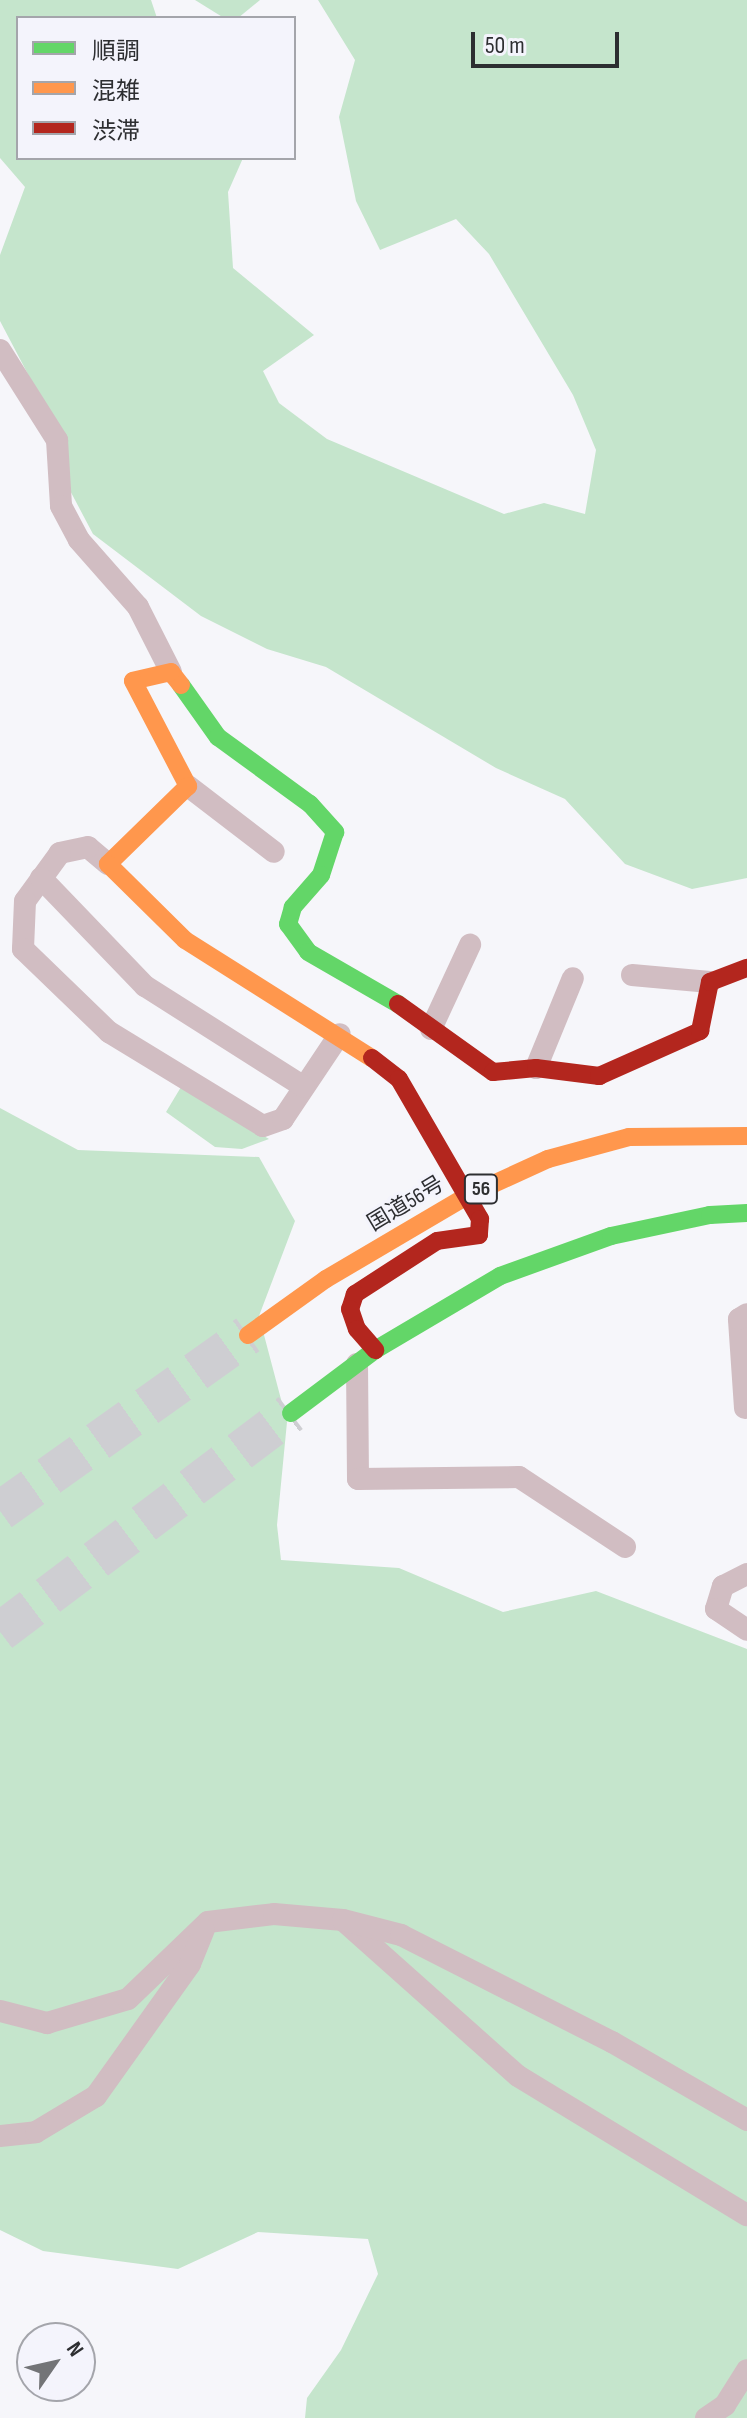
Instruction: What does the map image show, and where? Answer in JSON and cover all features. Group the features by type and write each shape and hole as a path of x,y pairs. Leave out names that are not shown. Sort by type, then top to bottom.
{"main road":[{"path":"375,1350 357,1329 350,1309 355,1294 437,1241 479,1235 480,1219 399,1079 340,1034 185,940 108,864 188,786 133,681 171,672 218,737 310,804 335,832 321,875 293,907 288,924 308,952 386,996 493,1072 536,1068 599,1076 700,1031 710,982 747,968"},
{"name":"国道56号","path":"248,1335 326,1279 467,1196 548,1159 629,1137 747,1136"},
{"path":"710,1215 747,1190"},
{"path":"291,1413 375,1350 500,1276 611,1236 710,1215 747,1213"}],"street":[{"path":"0,350 57,440 57,479 67,517 79,540 138,607 171,672"},
{"path":"188,786 274,852"},
{"path":"108,864 88,847 60,853 25,901 23,949 109,1032 263,1126 283,1119 340,1034"},
{"path":"41,878 145,986 304,1087"},
{"path":"431,1029 470,945"},
{"path":"632,975 710,982"},
{"path":"536,1068 573,978"},
{"path":"745,1408 739,1319 747,1314"},
{"path":"357,1364 358,1479 519,1477 625,1547"},
{"path":"747,1574 723,1586 716,1609 747,1630"},
{"path":"0,2011 47,2023 128,1999 208,1922 274,1914 343,1920 401,1935 612,2042 747,2120"},
{"path":"343,1920 518,2076 747,2215"},
{"path":"0,2136 36,2132 96,2096 190,1964 208,1922"},
{"path":"706,2418 725,2405 747,2370"}],"green space":[{"path":"0,0 151,0 156,16 16,16 16,160 242,160 228,192 233,268 314,335 263,371 279,403 327,439 504,514 544,503 585,514 596,450 573,395 489,254 456,219 380,250 356,201 339,117 355,60 318,0 747,0 747,878 692,889 625,864 565,799 496,768 326,667 267,649 201,616 93,534 56,464 51,418 0,321 0,255 25,187 0,158"},
{"path":"195,0 260,0 240,16 221,16"},
{"path":"181,1087 269,1139 242,1149 215,1147 166,1112"},
{"path":"0,1108 78,1150 259,1157 295,1221 259,1316 287,1422 277,1525 281,1560 399,1568 503,1612 596,1591 747,1649 747,2418 305,2418 307,2398 341,2350 378,2274 368,2239 258,2232 178,2269 43,2251 0,2230"}],"tunnel":[{"path":"0,1511 248,1335"},
{"path":"0,1632 291,1413"}],"traffic: fast":[{"path":"181,685 218,737 310,804 335,832 321,875 293,907 288,924 308,952 398,1004"},
{"path":"291,1413 375,1350 500,1276 611,1236 710,1215 747,1213"}],"traffic: slow":[{"path":"181,685 171,672 133,681 188,786 108,864 185,940 372,1058"},
{"path":"248,1335 326,1279 467,1196 548,1159 629,1137 747,1136"}],"traffic: jam":[{"path":"398,1004 493,1072 536,1068 599,1076 700,1031 710,982 747,968"},
{"path":"372,1058 399,1079 480,1219 479,1235 437,1241 355,1294 350,1309 357,1329 375,1350"}]}
